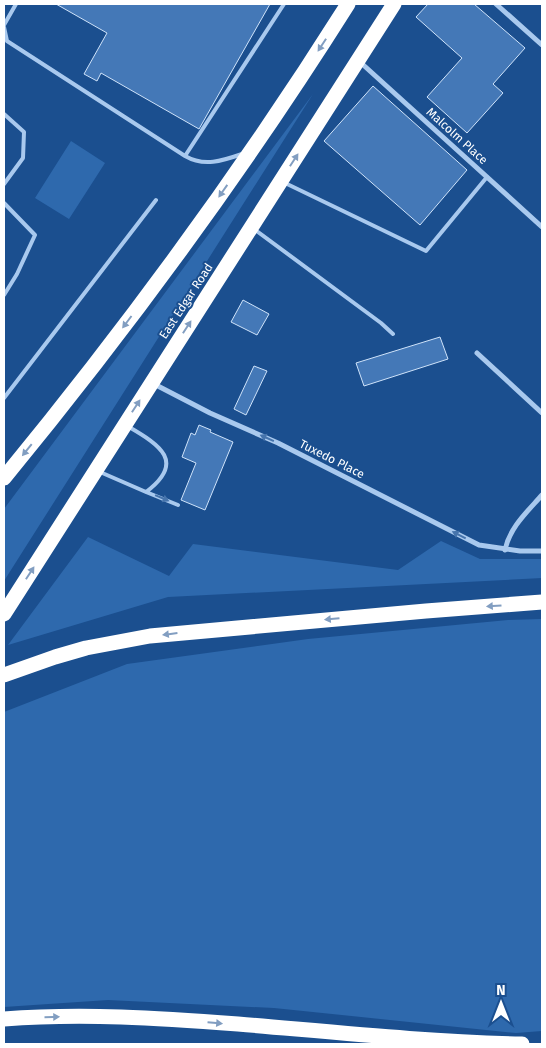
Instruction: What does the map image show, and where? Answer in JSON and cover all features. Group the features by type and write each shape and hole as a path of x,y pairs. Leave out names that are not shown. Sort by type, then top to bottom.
{"highway":[{"path":"4,478 140,306 251,151 348,4"},
{"name":"East Edgar Road","path":"4,614 394,4"},
{"path":"4,676 55,657 86,648 150,636 542,602"},
{"path":"4,1019 80,1016 140,1018 448,1041 522,1044"}],"street":[{"path":"496,4 542,46"},
{"name":"Malcolm Place","path":"357,60 542,227"},
{"path":"477,353 542,413"},
{"name":"Tuxedo Place","path":"152,382 210,413 278,443 480,545 520,552 542,551"},
{"path":"505,550 514,526 542,495"}],"lane":[{"path":"16,4 4,26 7,41 185,156 195,162 222,161 251,151"},
{"path":"185,156 284,4"},
{"path":"4,114 24,132 22,158 4,184"},
{"path":"280,181 426,252 487,177"},
{"path":"4,398 156,200"},
{"path":"4,202 35,235 17,274 4,294"},
{"path":"252,227 381,322 393,334"},
{"path":"125,425 153,441 164,452 167,464 165,472 156,484 146,492"},
{"path":"96,470 178,505"}],"shaded area":[{"path":"313,94 23,551 4,581 4,509"},
{"path":"71,141 105,163 69,219 35,198"},
{"path":"88,537 169,576 193,544 398,570 441,541 480,559 542,559 542,578 168,597 8,645"},
{"path":"542,619 542,1031 516,1033 274,1008 108,1000 4,1007 4,712 127,664 308,639 508,620"}],"building":[{"path":"56,4 270,4 199,129 101,73 97,81 84,74 107,33"},
{"path":"428,4 474,4 525,48 493,84 503,93 467,133 427,97 462,58 416,17"},
{"path":"373,86 467,170 420,225 324,141"},
{"path":"243,300 269,314 257,335 231,322"},
{"path":"440,337 448,359 364,386 356,363"},
{"path":"254,366 267,371 246,415 234,409"},
{"path":"199,425 233,442 205,510 181,500 196,463 182,457 191,433 195,435"}]}
